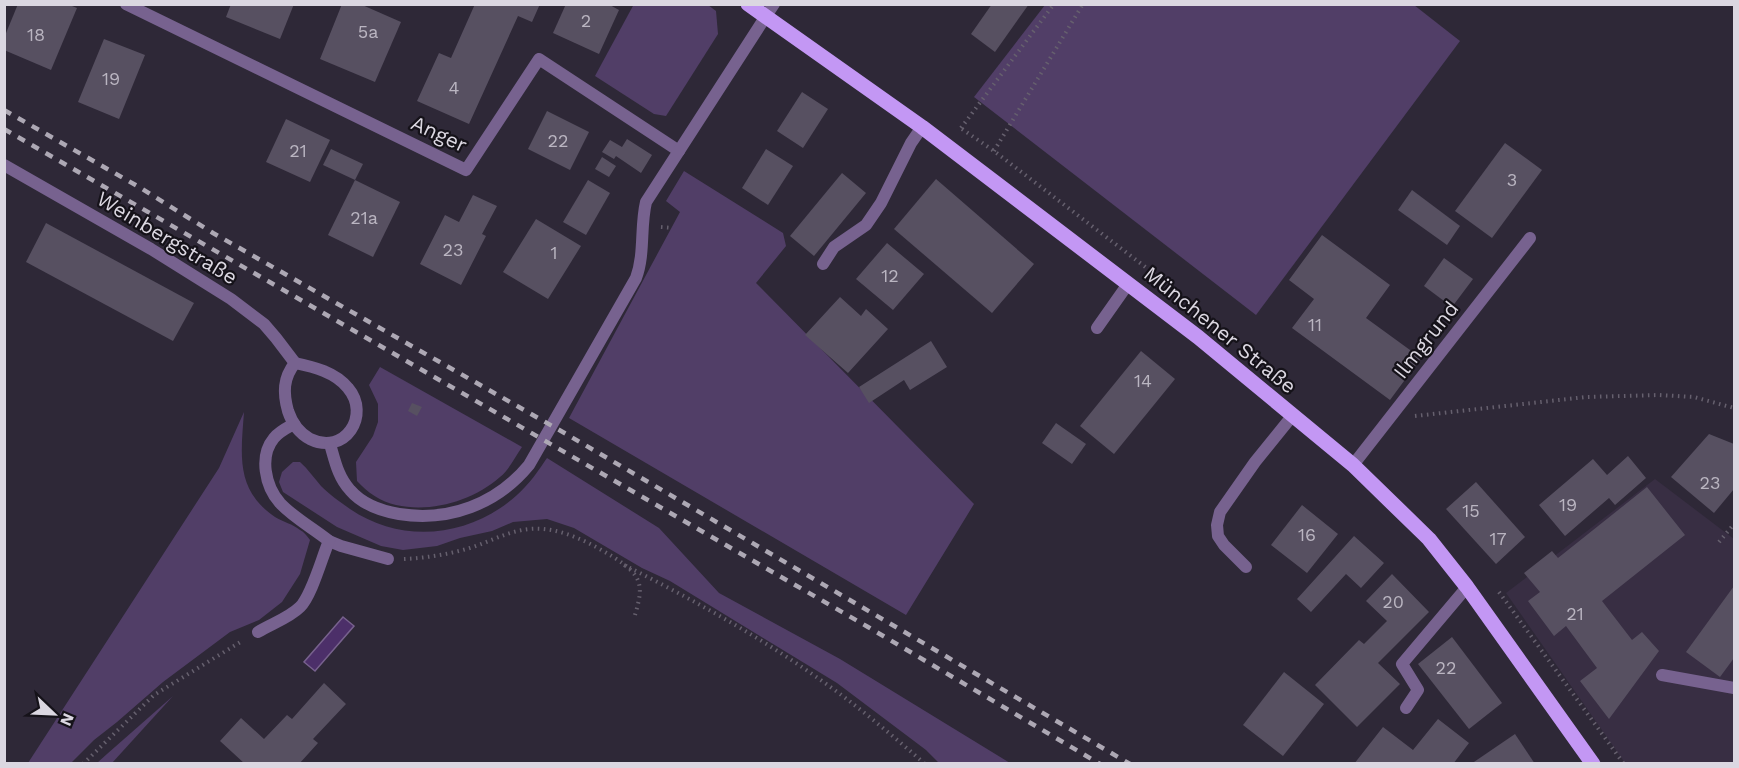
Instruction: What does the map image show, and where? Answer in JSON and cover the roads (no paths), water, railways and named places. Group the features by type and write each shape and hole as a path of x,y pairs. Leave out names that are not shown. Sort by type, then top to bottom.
{"main road":[{"name":"Münchener Straße","path":"748,4 770,10 1198,337 1353,465 1429,539 1467,587 1593,764"}],"street":[{"name":"Anger","path":"126,4 466,170 539,59 679,151"},
{"path":"330,444 340,477 350,490 365,502 390,513 418,516 447,515 482,503 498,494 522,474 631,288 640,267 646,202 770,10"},
{"path":"823,264 834,247 866,225 881,203 922,127"},
{"name":"Weinbergstraße","path":"4,165 151,249 231,299 264,324 295,363"},
{"name":"Ilmgrund","path":"1353,465 1530,238"},
{"path":"1097,328 1128,284"},
{"path":"295,363 332,374 350,389 356,400 356,420 351,429 340,441 330,444 309,438 294,424 285,398 285,383 295,363"},
{"path":"1246,567 1218,536 1217,525 1220,512 1255,462 1293,415"},
{"path":"294,424 280,432 268,448 266,466 272,492 291,513 329,541 388,559"},
{"path":"258,632 300,607 329,541"},
{"path":"1406,708 1418,690 1402,664 1467,587"},
{"path":"1662,675 1734,688"}],"railway":[{"path":"4,110 139,187 213,233 561,431 1130,764"},
{"path":"4,129 868,627 1100,764"}]}
